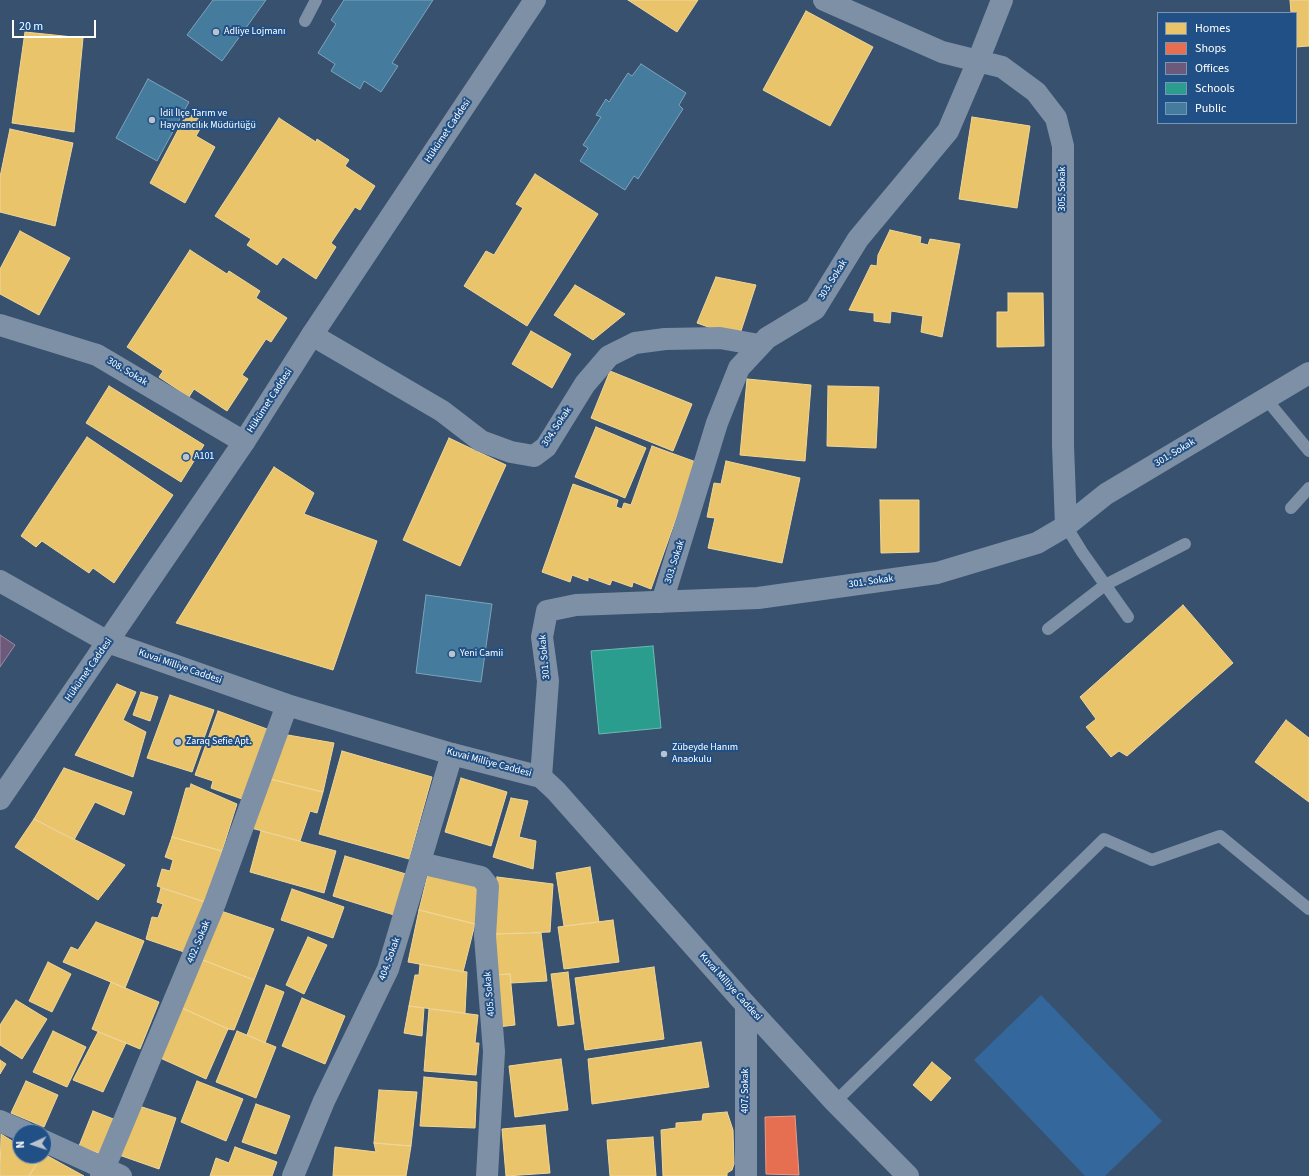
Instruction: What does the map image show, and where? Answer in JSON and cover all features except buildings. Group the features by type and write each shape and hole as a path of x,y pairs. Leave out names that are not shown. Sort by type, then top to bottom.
{"street":[{"name":"Hükümet Caddesi","path":"0,799 244,442 312,335 535,0"},
{"name":"305. Sokak","path":"824,0 942,52 1002,67 1036,92 1056,118 1063,146 1063,445 1066,526"},
{"name":"303. Sokak","path":"662,602 717,422 739,368 767,338 815,309 858,239 948,131 1002,0"},
{"name":"308. Sokak","path":"0,325 97,355 244,442"},
{"name":"304. Sokak","path":"312,335 442,411 481,441 511,452 534,456 546,447 585,384 609,356 635,343 665,339 720,338 759,345"},
{"name":"301. Sokak","path":"541,777 548,681 542,637 547,611 576,606 758,598 937,573 1037,544 1066,526 1106,494 1309,373"},
{"name":"Kuvai Milliye Caddesi","path":"0,581 108,642 288,705 452,754 541,777 556,791 746,1005 835,1102 908,1176"},
{"name":"402. Sokak","path":"108,1174 215,903 288,705"},
{"name":"404. Sokak","path":"293,1176 324,1101 388,969 452,754"},
{"name":"405. Sokak","path":"420,863 481,877 488,886 485,936 494,1052 487,1176"},
{"name":"407. Sokak","path":"746,1005 746,1176"},
{"path":"0,1120 12,1126"},
{"path":"52,1145 108,1174"}],"lane":[{"path":"305,21 316,0"},
{"path":"1266,399 1309,451"},
{"path":"1291,508 1309,488"},
{"path":"1066,526 1082,552 1128,617"},
{"path":"1048,629 1105,585 1185,544"},
{"path":"835,1102 1104,839 1152,860 1220,836 1309,909"}],"shaded area":[{"path":"1041,995 1162,1121 1105,1176 1085,1176 974,1060"}],"place":[{"name":"Adliye Lojmanı","path":"216,32"},
{"name":"İdil İlçe Tarım ve Hayvancılık Müdürlüğü","path":"152,120"},
{"name":"A101","path":"186,457"},
{"name":"Yeni Camii","path":"452,654"},
{"name":"Zaraq Sefie Apt.","path":"178,742"},
{"name":"Zübeyde Hanım Anaokulu","path":"664,754"}]}
